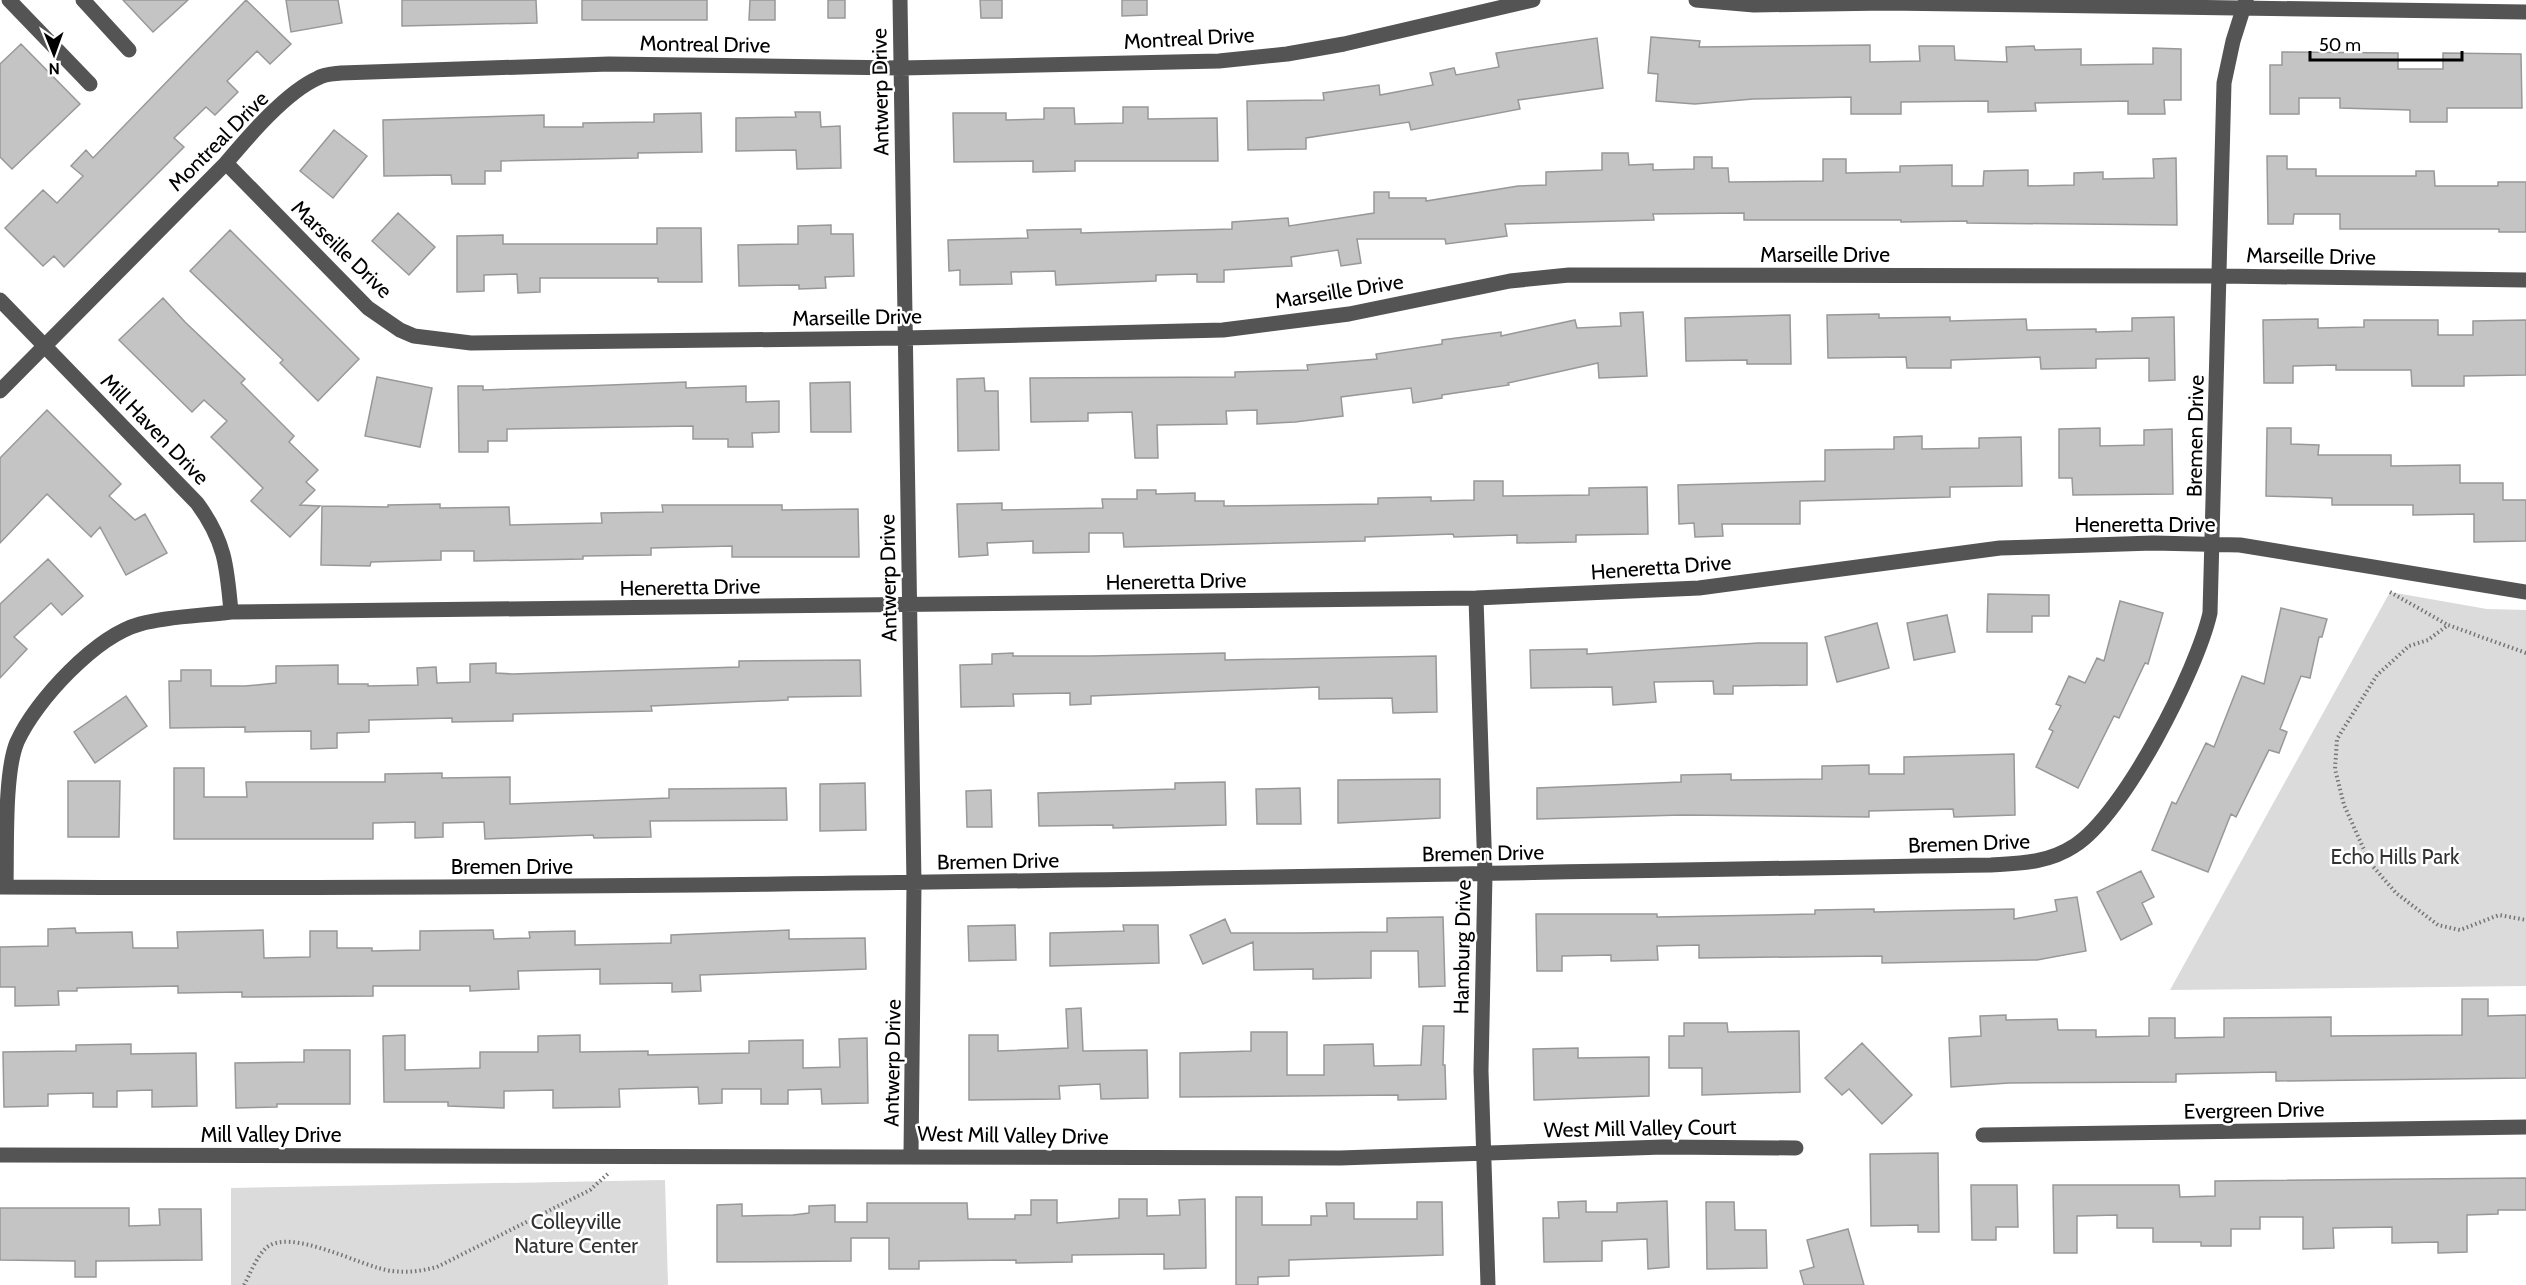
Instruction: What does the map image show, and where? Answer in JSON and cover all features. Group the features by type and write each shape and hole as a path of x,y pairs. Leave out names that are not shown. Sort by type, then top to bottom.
{"street":[{"path":"0,7 8,0 90,84"},
{"path":"83,0 129,50"},
{"name":"Antwerp Drive","path":"900,0 914,884 911,1155"},
{"name":"Montreal Drive","path":"0,391 226,163 255,129 303,87 319,77 340,73 609,64 901,68 1219,61 1287,54 1344,44 1533,0"},
{"path":"1696,0 1754,5 2245,4 2526,12"},
{"name":"Bremen Drive","path":"3,886 553,887 914,884 1991,865 2045,861 2076,846 2113,808 2169,714 2205,637 2210,613 2213,544 2224,83 2233,41 2245,4"},
{"name":"Marseille Drive","path":"226,163 368,308 414,336 471,343 905,338 1223,330 1349,314 1510,281 1569,275 2220,276 2526,280"},
{"name":"Mill Haven Drive","path":"0,300 197,503 214,526 227,564 231,612"},
{"name":"Heneretta Drive","path":"3,886 9,783 17,742 43,702 85,657 118,633 138,625 161,620 231,612 1476,598 1699,588 1911,558 2000,548 2153,543 2240,545 2526,592"},
{"name":"Hamburg Drive","path":"1476,598 1485,874 1481,1071 1488,1285"},
{"name":"Evergreen Drive","path":"1983,1135 2526,1127"},
{"name":"West Mill Valley Court","path":"1484,1153 1663,1147 1796,1148"},
{"name":"West Mill Valley Drive","path":"543,1155 1340,1158 1484,1153"},
{"name":"Mill Valley Drive","path":"0,1155 543,1155"}],"path":[{"path":"2390,592 2448,625 2526,653"},
{"path":"2448,625 2428,640 2409,646 2378,675 2337,739 2335,769 2353,829 2370,863 2396,893 2438,925 2460,930 2499,915 2526,920"},
{"path":"244,1285 265,1248 278,1242 298,1243 389,1271 415,1272 437,1267 590,1190 610,1174 613,1155"}],"green space":[{"name":"Echo Hills Park","path":"2390,592 2487,609 2526,610 2526,986 2170,990"},
{"name":"Colleyville Nature Center","path":"665,1180 668,1285 231,1285 231,1188"}],"building":[{"path":"123,0 188,0 153,32"},
{"path":"246,0 291,44 270,64 257,51 227,81 238,92 215,115 206,107 174,138 184,147 64,267 54,256 43,266 5,228 43,190 57,203 83,176 71,166 86,150 93,158"},
{"path":"286,0 338,0 342,23 291,32"},
{"path":"402,0 536,0 537,23 402,26"},
{"path":"582,0 707,0 707,20 582,20"},
{"path":"750,0 775,0 775,20 749,20"},
{"path":"828,0 845,0 845,18 828,18"},
{"path":"980,0 1002,0 1002,18 981,18"},
{"path":"1122,0 1147,0 1147,15 1122,16"},
{"path":"1651,37 1700,41 1699,47 1870,45 1870,62 1920,61 1919,46 1954,46 1955,60 2007,62 2006,47 2034,46 2035,50 2081,49 2081,65 2153,64 2153,48 2181,49 2181,100 2164,100 2165,114 2128,114 2128,101 2035,103 2036,111 1988,112 1988,101 1901,102 1901,114 1851,114 1851,97 1753,99 1695,104 1656,101 1658,74 1648,73"},
{"path":"1597,38 1603,88 1518,100 1520,109 1411,130 1409,122 1306,138 1306,149 1248,150 1247,101 1324,100 1323,93 1379,85 1380,95 1433,85 1430,73 1454,68 1456,75 1499,67 1496,53"},
{"path":"21,44 80,104 12,169 0,157 0,64"},
{"path":"2282,52 2398,53 2398,69 2443,69 2443,53 2521,54 2522,108 2447,108 2447,122 2410,122 2410,110 2340,108 2340,98 2299,98 2299,114 2270,114 2270,65 2282,65"},
{"path":"1123,107 1148,107 1148,119 1217,118 1218,161 1075,161 1075,171 1033,172 1033,161 954,162 953,113 1006,113 1006,120 1044,119 1044,108 1074,108 1075,124 1123,123"},
{"path":"795,112 820,112 821,127 840,126 841,168 797,169 796,150 736,151 736,118 796,117"},
{"path":"701,113 702,152 638,153 638,158 501,161 501,171 485,171 485,184 452,184 451,175 384,176 383,120 544,115 544,127 583,127 583,123 654,122 654,114"},
{"path":"334,130 367,156 333,198 300,171"},
{"path":"1602,153 1628,153 1629,165 1653,164 1653,170 1694,169 1694,157 1712,157 1712,168 1728,168 1729,182 1823,181 1823,159 1846,159 1846,173 1900,172 1900,166 1952,165 1952,186 1983,186 1984,171 2028,170 2028,186 2074,185 2074,173 2103,172 2103,179 2154,178 2153,159 2176,158 2177,225 1901,222 1901,220 1744,220 1744,213 1653,214 1654,220 1505,224 1507,236 1446,244 1445,239 1357,239 1361,263 1341,266 1338,250 1291,257 1292,266 1224,270 1224,282 1197,282 1197,274 1156,275 1156,281 1056,285 1055,271 1011,272 1012,284 960,285 960,270 949,271 948,240 1028,238 1027,230 1081,229 1081,233 1232,229 1232,222 1288,218 1289,226 1374,213 1374,192 1389,192 1389,198 1426,198 1426,201 1518,186 1546,185 1546,172 1602,170"},
{"path":"2267,156 2287,156 2287,169 2316,169 2316,176 2416,176 2416,171 2434,171 2435,186 2498,186 2498,182 2526,182 2526,232 2499,232 2499,229 2340,229 2340,214 2294,214 2293,224 2268,224"},
{"path":"398,213 435,247 409,275 372,241"},
{"path":"831,225 831,234 853,234 854,276 825,277 826,288 799,289 799,285 739,286 738,245 798,244 798,226"},
{"path":"657,228 701,228 702,282 658,282 658,278 540,278 540,292 518,293 517,274 484,275 484,291 457,292 457,236 503,235 503,244 657,244"},
{"path":"230,230 359,359 318,401 280,363 283,360 190,271"},
{"path":"163,298 245,379 241,383 294,436 289,442 318,470 306,482 315,490 300,505 320,506 290,537 251,501 263,488 211,437 227,421 204,400 192,412 119,340"},
{"path":"1643,312 1647,376 1599,378 1598,363 1508,383 1509,385 1442,395 1442,398 1413,403 1411,388 1341,397 1343,416 1257,424 1257,410 1226,411 1227,424 1157,425 1158,458 1135,458 1132,412 1088,413 1088,421 1031,422 1030,378 1235,377 1235,372 1308,370 1307,365 1377,359 1376,354 1442,344 1442,340 1501,332 1501,336 1575,320 1577,328 1621,326 1620,313"},
{"path":"1879,314 1879,318 1950,317 1950,321 2026,319 2027,330 2096,329 2096,332 2132,331 2132,318 2174,317 2175,380 2149,381 2149,358 2096,359 2096,368 2041,369 2040,357 1951,360 1951,368 1907,368 1906,357 1828,358 1827,315"},
{"path":"1790,315 1791,364 1747,364 1747,360 1686,361 1685,318"},
{"path":"2318,319 2318,328 2364,327 2364,320 2438,320 2438,335 2473,335 2473,321 2526,320 2526,375 2464,376 2464,386 2412,386 2411,370 2336,370 2336,365 2293,366 2293,383 2264,383 2263,320"},
{"path":"377,377 432,388 420,447 365,436"},
{"path":"984,378 985,391 998,391 999,450 958,451 957,379"},
{"path":"686,382 686,388 746,386 746,402 779,401 779,432 752,433 753,447 728,447 728,439 693,439 693,426 507,429 507,441 488,441 488,452 459,452 458,386 483,386 483,390"},
{"path":"850,382 851,432 811,432 810,383"},
{"path":"47,410 121,484 109,496 135,520 145,514 167,553 126,575 100,527 91,537 47,494 0,543 0,458"},
{"path":"2100,428 2100,446 2144,445 2144,430 2172,429 2173,494 2073,495 2072,478 2059,478 2059,429"},
{"path":"2267,428 2291,428 2291,444 2319,445 2318,455 2391,455 2391,466 2460,465 2460,483 2503,483 2503,500 2526,500 2526,541 2474,542 2474,514 2413,515 2413,505 2332,505 2332,498 2266,496"},
{"path":"1922,436 1922,449 1979,448 1979,438 2021,437 2022,486 1950,487 1950,497 1800,501 1800,524 1722,524 1723,536 1695,537 1694,523 1679,524 1678,485 1825,481 1825,450 1894,449 1894,437"},
{"path":"1474,481 1503,481 1503,496 1589,495 1589,488 1647,487 1648,534 1576,535 1576,542 1517,543 1517,535 1454,537 1453,534 1365,537 1365,541 1124,547 1123,533 1089,533 1089,552 1033,553 1033,541 987,543 988,555 959,557 957,504 1002,503 1002,510 1103,508 1102,499 1137,499 1137,490 1156,490 1156,494 1195,493 1195,501 1224,501 1224,506 1378,504 1378,498 1431,497 1431,501 1474,500"},
{"path":"440,504 440,508 509,507 510,525 602,523 601,513 663,512 662,505 782,505 782,510 858,509 859,557 732,557 732,546 651,548 651,555 583,556 583,559 474,561 474,551 441,551 441,560 371,562 370,566 321,565 322,506 388,507 388,505"},
{"path":"48,559 83,596 62,615 51,603 14,637 27,649 0,678 0,604"},
{"path":"1988,594 2049,595 2049,616 2032,616 2032,632 1987,632"},
{"path":"2120,601 2163,613 2148,664 2145,663 2119,718 2114,716 2078,788 2036,767 2053,731 2049,729 2061,706 2056,704 2069,676 2085,683 2097,658 2104,661"},
{"path":"2281,608 2327,619 2322,637 2319,637 2310,678 2301,676 2280,729 2287,732 2279,753 2269,750 2236,817 2231,814 2208,872 2152,850 2172,802 2176,804 2206,743 2214,747 2242,676 2264,684"},
{"path":"1947,615 1955,652 1914,660 1907,623"},
{"path":"1877,623 1889,668 1837,682 1825,637"},
{"path":"1758,643 1807,643 1807,685 1733,686 1733,694 1714,694 1713,681 1654,682 1656,702 1613,705 1612,687 1531,688 1530,650 1587,649 1587,654"},
{"path":"1013,653 1013,656 1091,656 1225,653 1225,660 1436,656 1437,712 1393,713 1392,698 1319,699 1319,687 1091,696 1091,704 1070,705 1070,693 1013,694 1014,706 961,707 960,665 992,664 992,654"},
{"path":"860,660 861,696 788,697 788,700 651,706 652,711 513,714 513,721 452,722 452,718 369,720 369,732 337,733 337,748 311,749 311,731 245,732 245,727 170,728 169,681 181,681 181,670 211,670 211,686 245,686 276,683 276,666 338,665 338,684 368,684 368,686 418,685 417,668 436,667 437,683 470,682 470,664 496,663 496,673 512,674 739,667 739,661"},
{"path":"126,696 147,726 95,763 74,732"},
{"path":"2014,754 2015,815 1954,817 1953,809 1869,811 1869,817 1682,815 1537,819 1537,788 1681,782 1681,775 1731,774 1731,780 1822,779 1822,766 1869,765 1869,774 1904,774 1904,757"},
{"path":"174,768 204,768 204,797 247,797 246,782 385,782 385,774 442,773 442,778 510,777 510,804 669,798 669,789 786,788 787,820 650,821 651,837 594,838 593,835 485,839 484,822 443,823 443,837 415,838 415,822 373,823 373,839 174,839"},
{"path":"1440,779 1440,818 1338,823 1338,780"},
{"path":"68,781 120,781 119,837 68,837"},
{"path":"1225,782 1226,825 1113,828 1113,825 1039,826 1038,793 1175,789 1175,783"},
{"path":"865,783 866,830 820,831 820,784"},
{"path":"1300,788 1301,824 1257,824 1256,789"},
{"path":"991,790 992,827 967,827 966,791"},
{"path":"2141,871 2154,897 2142,903 2152,924 2121,940 2097,892"},
{"path":"2077,897 2086,951 2037,960 1882,963 1882,956 1699,958 1699,945 1657,946 1658,960 1611,961 1611,955 1562,956 1562,971 1537,971 1536,914 1657,914 1657,917 1815,914 1815,910 1874,909 1874,912 2014,909 2014,919 2057,911 2055,900"},
{"path":"1443,917 1445,986 1419,987 1418,951 1371,951 1371,978 1313,979 1313,969 1254,970 1253,942 1203,964 1190,935 1225,919 1231,933 1297,933 1387,932 1387,918"},
{"path":"1015,925 1016,960 969,961 968,926"},
{"path":"1123,925 1158,925 1159,963 1050,966 1050,933 1124,931"},
{"path":"75,928 76,933 132,932 133,948 178,948 177,932 263,930 264,958 310,957 310,931 337,931 337,948 372,948 372,951 420,950 420,931 493,930 494,939 530,938 529,932 575,931 575,945 671,943 671,935 789,930 789,939 865,938 866,969 700,975 701,991 672,992 672,983 600,984 600,969 518,971 519,989 470,991 470,986 373,986 373,996 242,997 242,992 178,993 178,986 77,988 77,991 58,991 59,1005 15,1006 15,987 0,987 0,947 48,946 48,929"},
{"path":"2462,999 2488,999 2488,1016 2526,1015 2526,1078 2276,1081 2276,1072 2176,1074 2176,1082 2009,1083 1951,1087 1949,1038 1981,1036 1980,1016 2006,1015 2006,1020 2057,1019 2058,1030 2096,1030 2096,1037 2149,1036 2149,1018 2175,1018 2175,1038 2224,1037 2224,1018 2331,1017 2331,1036 2462,1035"},
{"path":"1081,1008 1083,1051 1147,1050 1148,1098 1101,1099 1100,1084 1059,1086 1060,1099 969,1100 969,1035 998,1035 998,1051 1068,1048 1066,1009"},
{"path":"1684,1023 1727,1023 1728,1032 1799,1031 1800,1092 1702,1095 1702,1068 1669,1068 1669,1036 1684,1036"},
{"path":"1423,1026 1444,1026 1443,1065 1445,1065 1446,1099 1398,1100 1398,1095 1180,1097 1180,1053 1251,1051 1251,1032 1287,1032 1287,1075 1324,1075 1324,1045 1373,1044 1374,1066 1421,1065"},
{"path":"405,1035 405,1070 480,1068 480,1052 538,1052 538,1036 580,1035 580,1052 648,1051 648,1055 749,1053 749,1041 803,1040 803,1068 840,1067 839,1039 867,1038 868,1103 822,1104 821,1089 788,1090 788,1104 761,1104 761,1089 722,1089 722,1103 699,1104 698,1087 619,1089 620,1107 553,1108 553,1090 504,1091 504,1108 448,1106 448,1102 384,1102 383,1036"},
{"path":"1862,1043 1912,1095 1882,1124 1849,1089 1842,1095 1825,1078"},
{"path":"131,1044 131,1054 196,1053 197,1106 152,1107 152,1090 117,1091 117,1107 93,1107 93,1093 48,1094 48,1106 4,1107 3,1052 76,1051 76,1045"},
{"path":"1578,1048 1578,1058 1649,1057 1649,1096 1534,1100 1533,1049"},
{"path":"304,1050 350,1050 350,1104 277,1104 277,1107 236,1108 235,1063 304,1062"},
{"path":"1938,1153 1939,1232 1918,1232 1918,1225 1871,1226 1870,1154"},
{"path":"2526,1178 2526,1210 2498,1210 2498,1214 2467,1215 2467,1252 2438,1253 2438,1242 2392,1243 2392,1227 2333,1228 2334,1248 2303,1249 2303,1217 2260,1217 2260,1229 2231,1229 2231,1246 2201,1246 2201,1242 2153,1242 2153,1228 2117,1228 2117,1215 2077,1216 2077,1253 2054,1253 2053,1185 2179,1185 2180,1197 2215,1196 2215,1181"},
{"path":"1971,1185 2017,1185 2018,1227 1996,1227 1996,1240 1972,1240"},
{"path":"1236,1197 1262,1197 1262,1225 1311,1225 1311,1216 1327,1216 1326,1203 1354,1203 1354,1219 1417,1219 1417,1202 1442,1202 1443,1255 1289,1260 1289,1276 1258,1277 1258,1285 1236,1285"},
{"path":"1119,1199 1147,1199 1147,1216 1180,1215 1179,1200 1205,1199 1206,1268 1164,1269 1164,1254 1072,1255 1072,1262 919,1261 919,1269 889,1269 889,1238 851,1238 851,1261 717,1262 717,1205 742,1204 742,1216 793,1215 809,1213 809,1206 835,1205 835,1222 867,1222 867,1203 967,1203 968,1219 1015,1219 1015,1215 1031,1215 1031,1200 1057,1200 1057,1223 1119,1218"},
{"path":"1586,1201 1586,1212 1617,1212 1617,1203 1667,1201 1669,1267 1648,1269 1647,1239 1602,1241 1602,1261 1544,1262 1543,1218 1559,1218 1558,1202"},
{"path":"1706,1202 1734,1202 1735,1230 1766,1230 1767,1268 1707,1269"},
{"path":"0,1208 129,1208 129,1226 160,1225 159,1209 201,1209 202,1260 96,1261 96,1277 75,1277 75,1261 0,1260"},
{"path":"1848,1229 1864,1285 1804,1285 1800,1271 1814,1267 1807,1240"}]}
